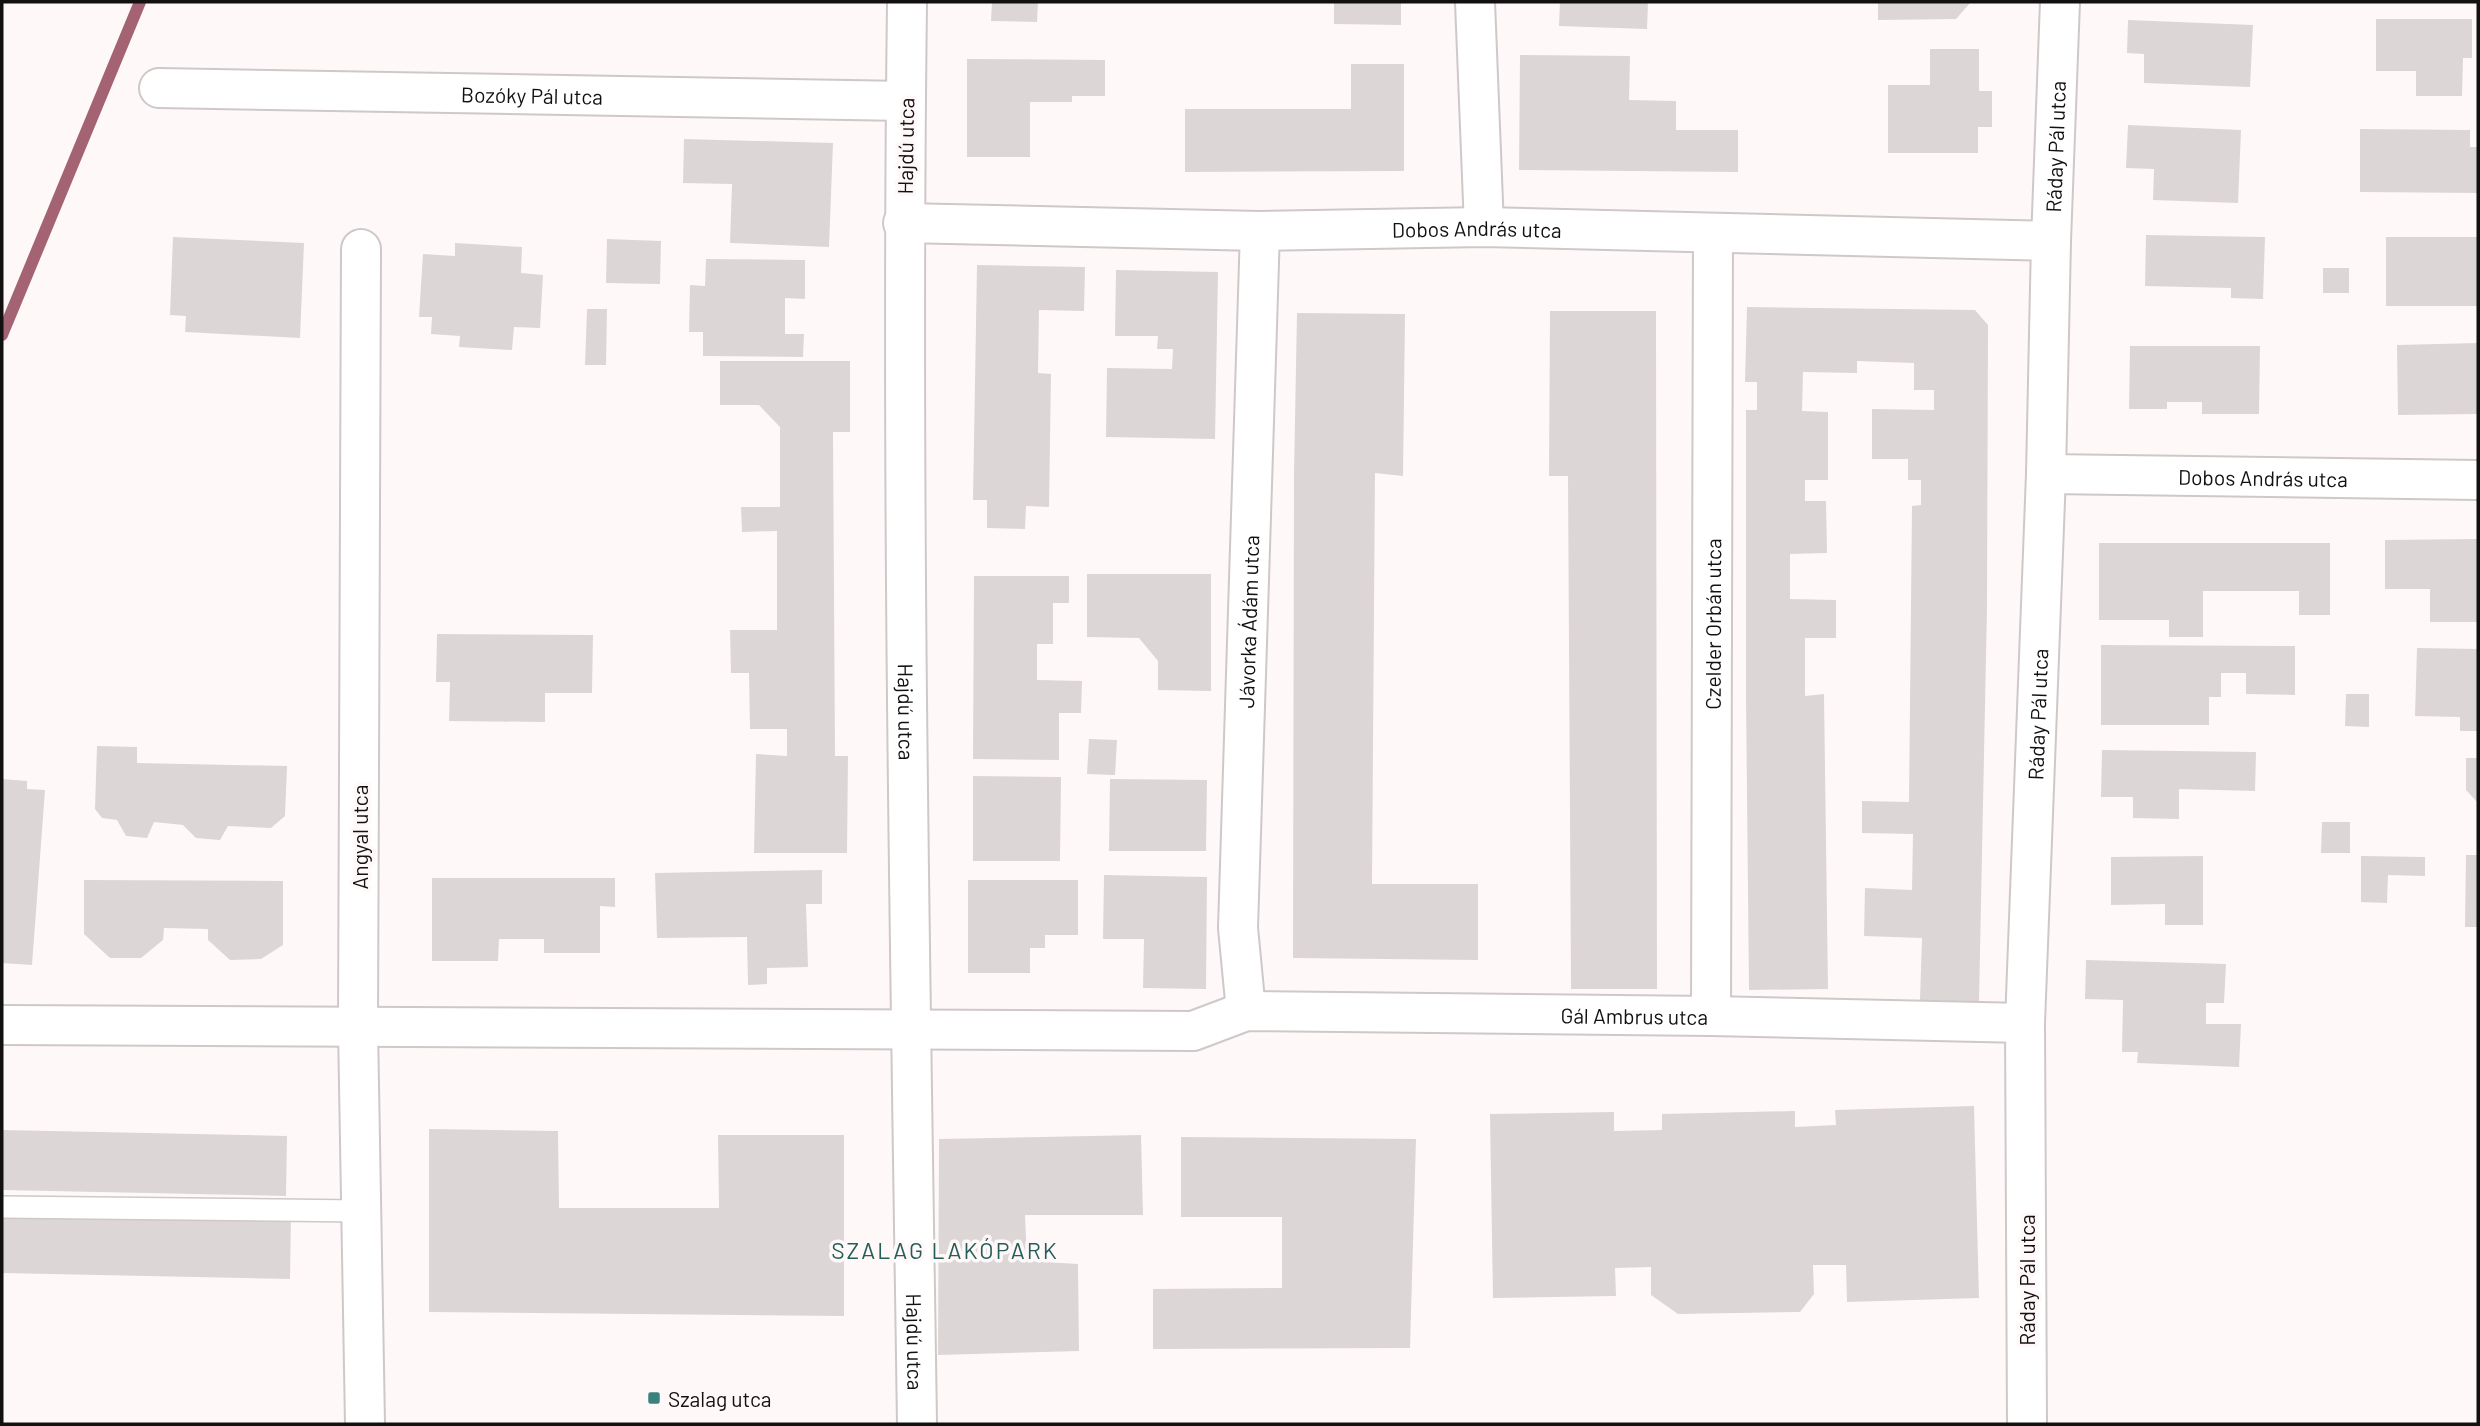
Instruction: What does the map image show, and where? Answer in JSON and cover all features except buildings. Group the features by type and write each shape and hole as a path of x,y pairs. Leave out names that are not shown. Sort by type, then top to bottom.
{"street":[{"name":"Hajdú utca","path":"906,2 904,223 917,1424"},
{"path":"1475,2 1484,227"},
{"name":"Ráday Pál utca","path":"2027,1424 2025,1023 2046,474 2060,2"},
{"name":"Bozóky Pál utca","path":"159,88 905,101"},
{"name":"Dobos András utca","path":"904,223 1260,231 1484,227 2051,242"},
{"name":"Jávorka Ádám utca","path":"1246,1012 1238,928 1260,231"},
{"name":"Czelder Orbán utca","path":"1711,1016 1713,234"},
{"name":"Angyal utca","path":"360,249 358,1028 365,1424"},
{"name":"Dobos András utca","path":"2046,474 2478,480"},
{"path":"2,1025 1193,1031 1246,1012"},
{"name":"Gál Ambrus utca","path":"1246,1012 1711,1016 2025,1023"}],"lane":[{"path":"2,1207 361,1211"}],"waterway":[{"path":"2,335 140,2"}],"place":[{"name":"Szalag utca","path":"654,1398"}],"district":[{"name":"SZALAG LAKÓPARK","path":"945,1250"}]}
